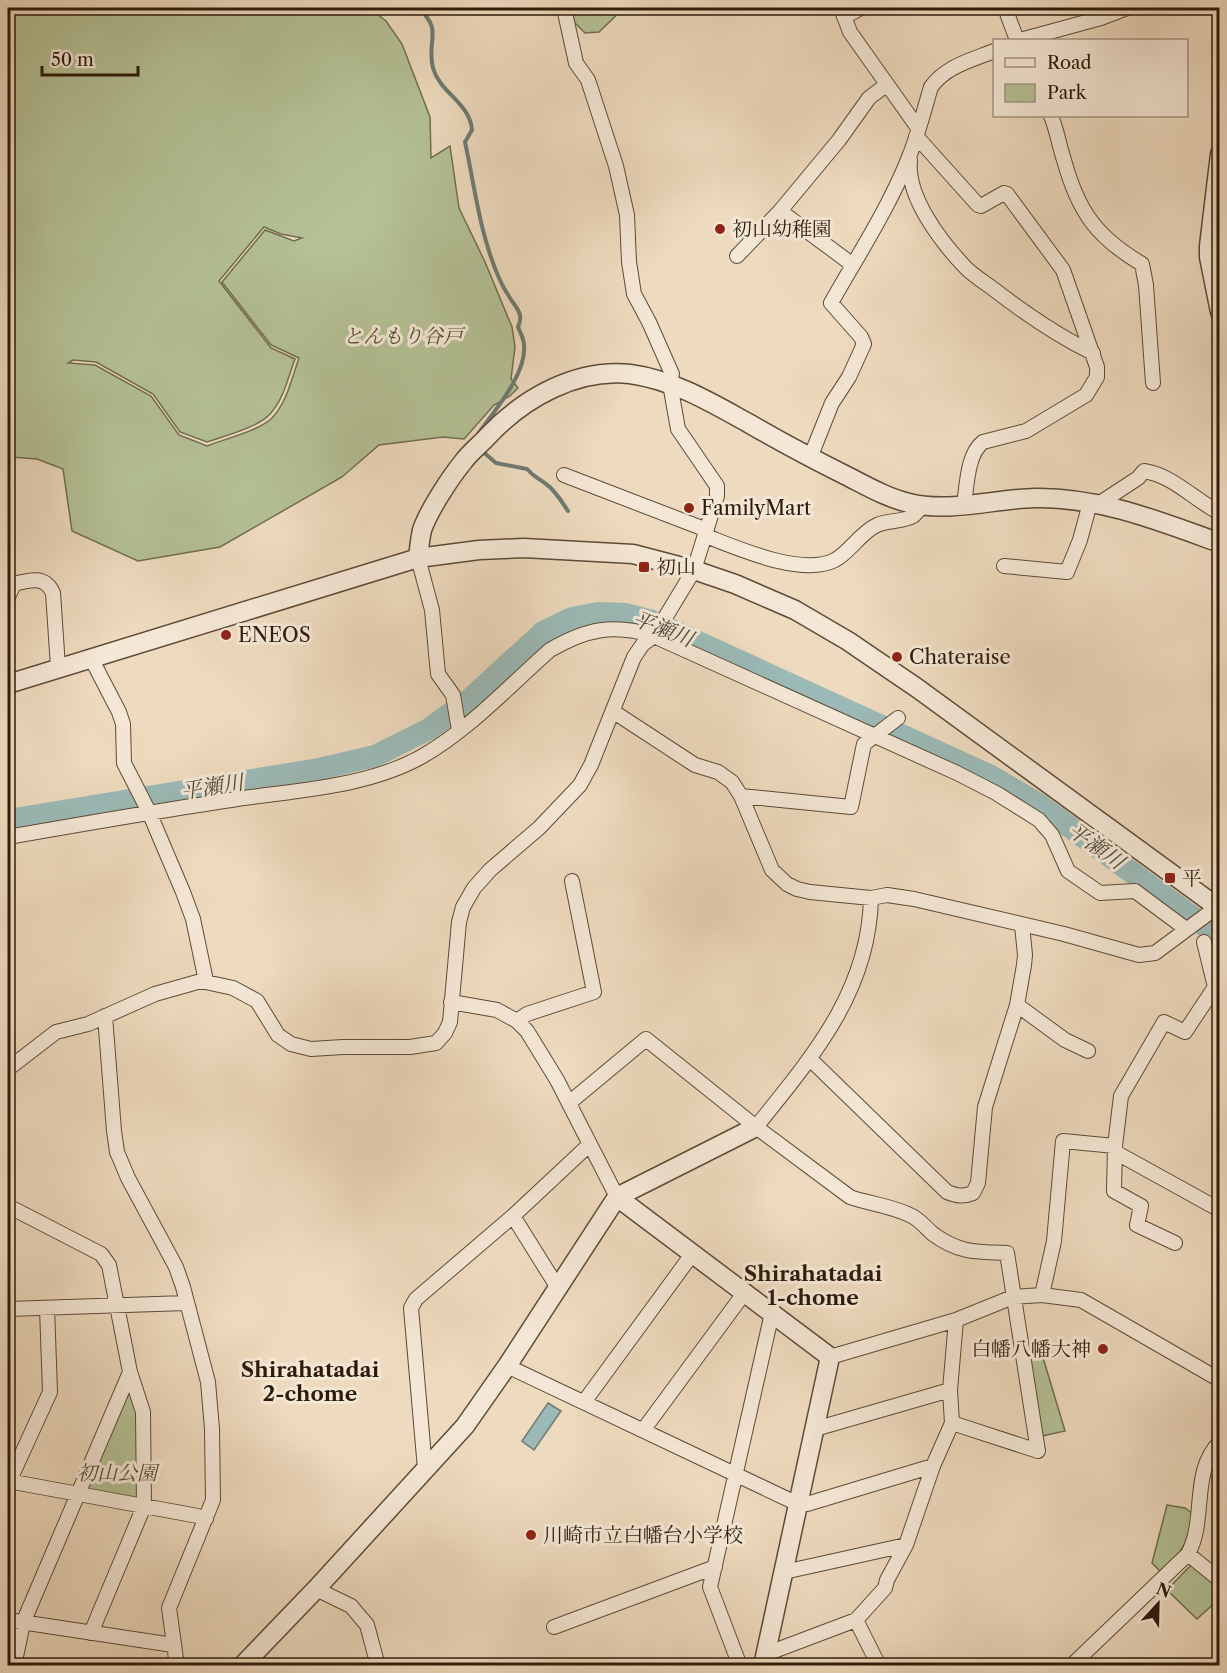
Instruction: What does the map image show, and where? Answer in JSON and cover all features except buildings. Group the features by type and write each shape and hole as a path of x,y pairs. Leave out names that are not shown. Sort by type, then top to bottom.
{"street":[{"path":"8,1069 56,1032 88,1024 155,994 206,981 233,988 257,1001 278,1035 291,1044 310,1049 410,1047 436,1043 445,1033 450,1022 459,922 463,907 474,888 490,870 539,828 580,785 614,712 634,657 643,644 654,636 694,570 717,496 717,486 678,429 670,384 672,374 650,322 634,294 629,262 627,214 616,166 588,80 576,63 564,8"},
{"path":"861,8 843,12 850,32 917,132 978,205 981,206 1004,193 1007,194 1063,270 1097,366 1097,377 1086,395 1026,431 983,442 978,446 973,455 964,505"},
{"path":"1005,8 1019,39"},
{"path":"1023,39 1101,18 1127,8"},
{"path":"810,458 832,403 849,377 864,344 861,337 831,303 885,207 910,155 931,87 949,70 993,51"},
{"path":"736,256 780,211 869,98 886,85"},
{"path":"1051,117 1076,196 1088,220 1121,251 1142,264 1146,285 1153,382"},
{"path":"1220,154 1209,256 1220,312"},
{"path":"910,155 911,184 918,200 929,220 967,269 1072,343 1093,353"},
{"path":"780,211 853,265"},
{"path":"459,730 453,696 438,675 432,610 418,558 421,533 427,519 462,462 500,423 524,404 573,380 628,374 670,384 714,404 810,458 872,489 907,503 923,506 964,505 1034,498 1069,499 1095,503 1220,543"},
{"path":"1004,566 1067,572 1095,503 1138,478 1144,471 1169,479 1220,513"},
{"path":"564,475 776,560 798,564 815,565 836,560 877,525 913,516 923,506"},
{"path":"8,684 418,558 479,550 524,548 578,549 633,554 694,570 735,584 795,610 848,641 927,695 1218,908 1155,952 1139,955 914,899 887,895 871,898 810,892 787,884 775,874 766,858 741,796 732,782 718,772 694,765 614,712"},
{"path":"8,597 14,585 31,579 41,580 50,585 53,593 58,667"},
{"path":"8,837 148,810 337,784 375,776 420,757 459,730 549,650 568,639 596,630 638,631 654,636 874,735 996,793 1039,820 1052,835 1068,871 1100,893 1135,891 1186,929"},
{"path":"91,658 123,724 124,763 148,810 193,919 206,981"},
{"path":"741,796 851,807 864,744 897,719"},
{"path":"517,1021 526,1014 594,992 572,881"},
{"path":"242,1665 316,1589 465,1426 507,1366 617,1197 756,1127 810,1059 833,1024 855,981 871,924 871,898"},
{"path":"810,1059 947,1192 958,1196 973,1193 978,1183 985,1107 1017,1005 1025,955 1022,925"},
{"path":"1174,1243 1137,1226 1141,1206 1114,1191 1115,1149 1121,1096 1164,1022 1185,1032 1216,997 1204,942"},
{"path":"451,1002 497,1010 517,1021 537,1046 617,1197 830,1357"},
{"path":"1017,1005 1065,1040 1088,1051"},
{"path":"105,1016 117,1152 176,1267 208,1382 210,1397 213,1500 169,1608 177,1665"},
{"path":"569,1103 646,1039 756,1127 850,1197 894,1208 914,1217 932,1233 954,1247 971,1252 1007,1253 1038,1451 952,1423"},
{"path":"1042,1296 1054,1241 1063,1141 1115,1149 1220,1210"},
{"path":"425,1469 411,1308 416,1299 513,1216 590,1144"},
{"path":"8,1206 101,1254 109,1265 130,1372 143,1412 144,1506 91,1633"},
{"path":"513,1216 558,1288"},
{"path":"584,1401 693,1253"},
{"path":"644,1430 745,1292"},
{"path":"830,1357 956,1320 1013,1297 1042,1296 1081,1300 1220,1380"},
{"path":"8,1309 186,1303"},
{"path":"47,1308 50,1392 8,1482 206,1519"},
{"path":"740,1665 710,1587 772,1313"},
{"path":"764,1660 856,1620 885,1588 906,1545 933,1466 952,1423 950,1390 956,1320"},
{"path":"764,1660 830,1357"},
{"path":"507,1366 798,1504 807,1504 933,1466"},
{"path":"14,1665 23,1623 130,1372"},
{"path":"815,1429 950,1390"},
{"path":"1071,1665 1188,1554 1197,1529 1203,1472 1213,1449 1220,1442"},
{"path":"784,1572 906,1545"},
{"path":"1188,1554 1220,1580"},
{"path":"554,1627 715,1567"},
{"path":"316,1589 351,1606 367,1625 378,1665"},
{"path":"8,1620 174,1645"},
{"path":"856,1620 879,1665"}],"green space":[{"name":"とんもり谷戸","path":"8,8 369,8 386,21 402,44 430,117 431,158 450,146 459,208 512,327 515,347 511,379 518,388 510,396 494,405 464,439 443,437 379,445 342,477 220,547 138,561 72,531 63,469 37,459 8,458","holes":["264,227 281,234 302,238 294,241 265,230 222,282 271,345 299,358 282,405 266,423 207,446 179,435 151,396 95,365 68,363 73,360 96,362 153,394 180,432 207,442 241,431 265,419 279,402 295,359 271,348 219,281"]},
{"path":"572,8 624,8 599,32 585,33 574,22"},
{"path":"1041,1351 1065,1431 1042,1436 1029,1353"},
{"name":"初山公園","path":"127,1391 132,1393 138,1420 139,1497 134,1500 87,1491 86,1487"},
{"path":"1167,1505 1185,1508 1193,1514 1183,1546 1162,1573 1152,1563"},
{"path":"1191,1565 1219,1589 1219,1599 1197,1619 1167,1590"}],"water":[{"path":"548,1403 561,1411 534,1450 522,1441"}],"waterway":[{"path":"418,8 426,16 432,30 431,59 437,77 461,105 470,121 472,130 465,142 487,245 499,278 520,315 518,327 524,345 524,356 520,368 508,392 478,434"},
{"path":"481,450 496,463 527,469 552,489 568,511"},
{"name":"平瀬川","path":"8,820 319,769 375,756 429,729 470,699 543,632 572,618 598,613 625,614 652,621 991,776 1037,803 1220,937"}],"place":[{"name":"初山幼稚園","path":"720,229"},
{"name":"FamilyMart","path":"689,508"},
{"name":"初山","path":"644,567"},
{"name":"ENEOS","path":"226,635"},
{"name":"Chateraise","path":"897,657"},
{"name":"平","path":"1170,878"},
{"name":"白幡八幡大神","path":"1103,1349"},
{"name":"川崎市立白幡台小学校","path":"531,1535"}],"district":[{"name":"Shirahatadai 1-chome","path":"813,1286"},
{"name":"Shirahatadai 2-chome","path":"310,1382"}]}
